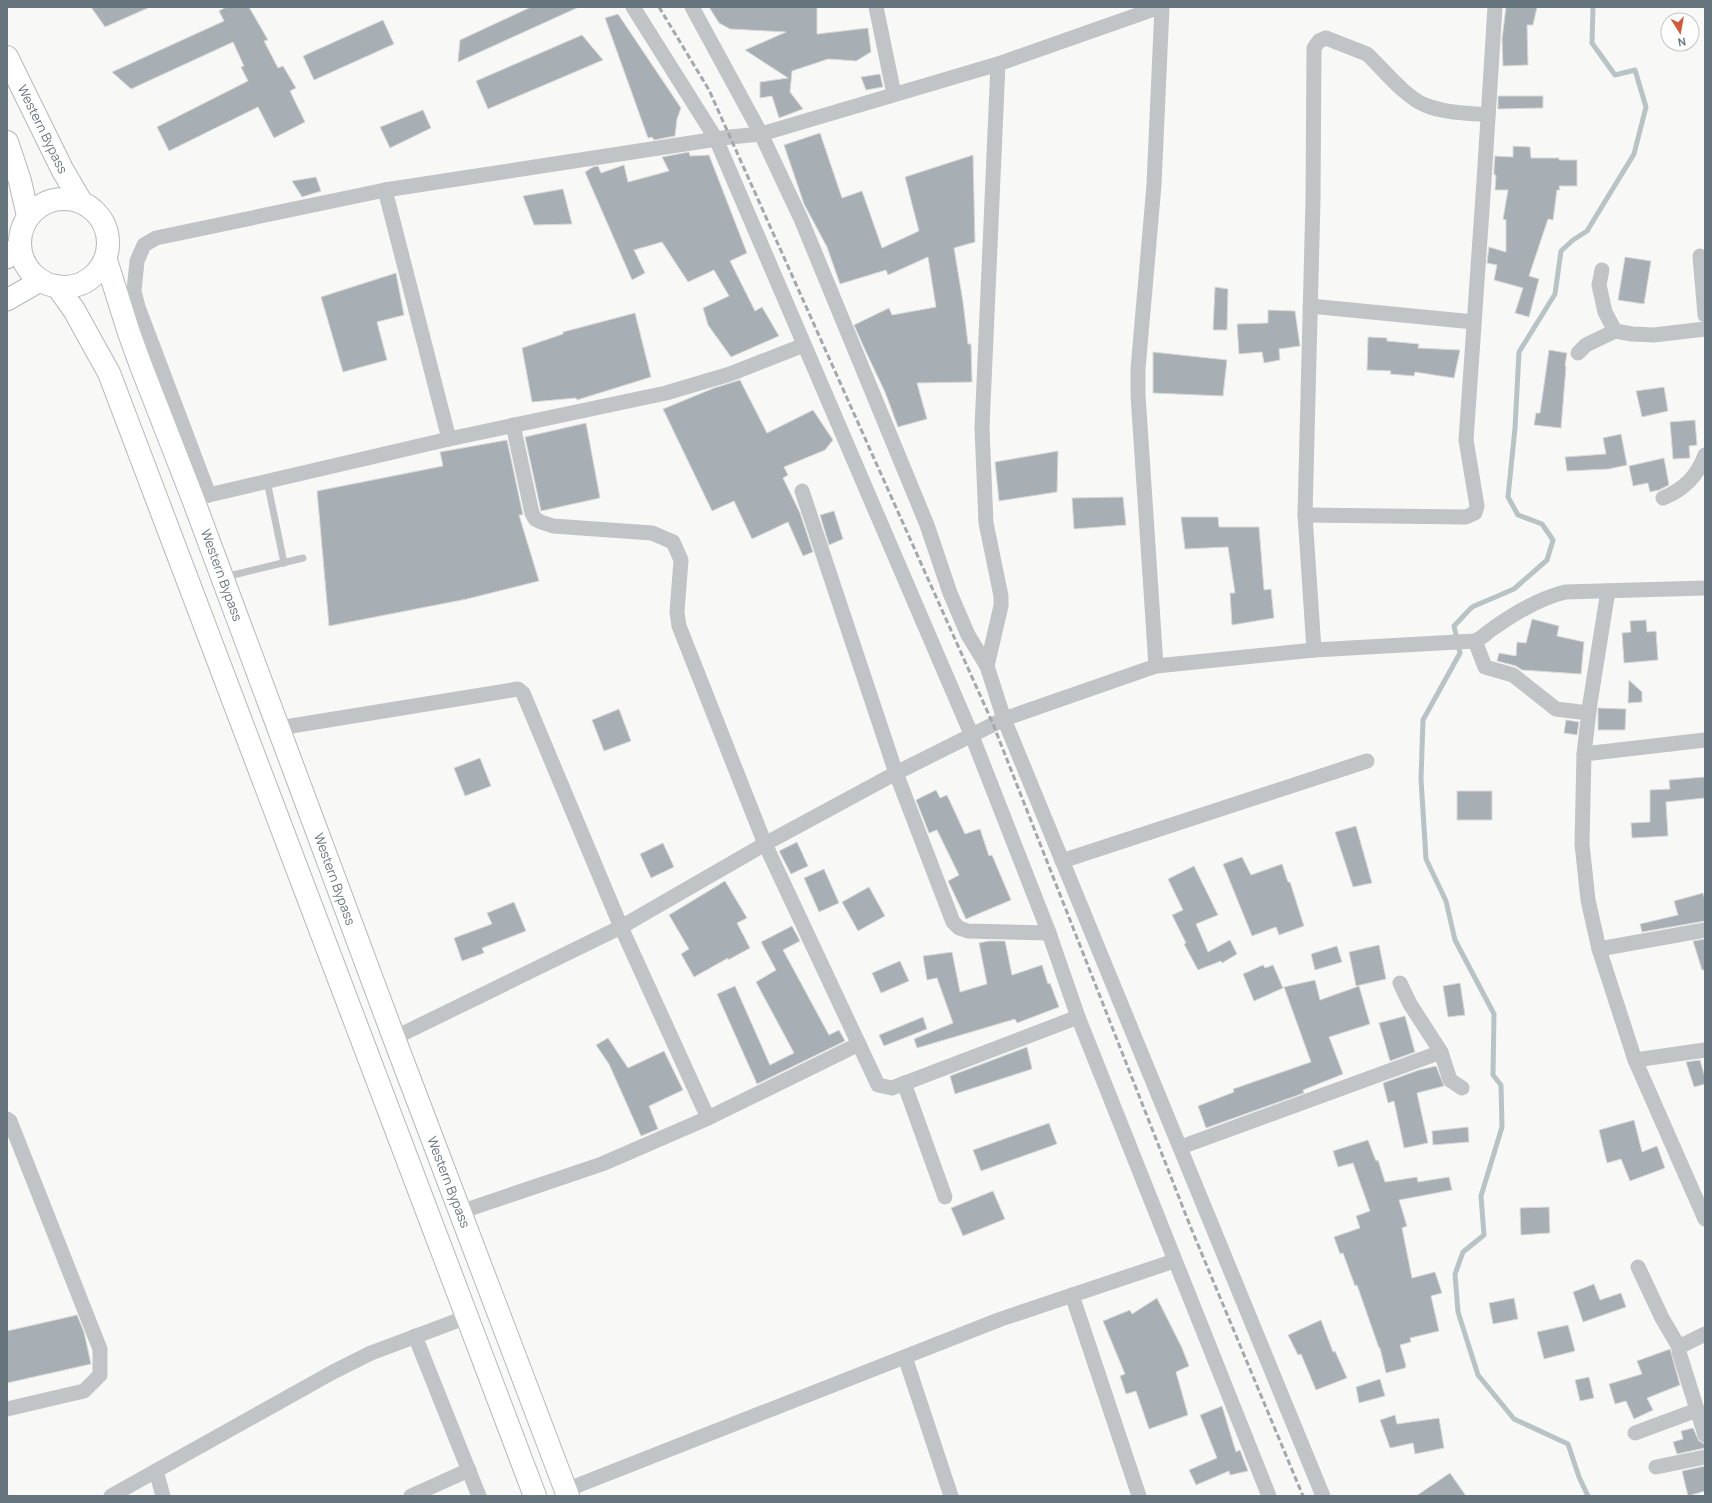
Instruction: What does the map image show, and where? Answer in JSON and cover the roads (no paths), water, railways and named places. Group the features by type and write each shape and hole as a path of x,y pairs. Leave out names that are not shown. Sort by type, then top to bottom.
{"main road":[{"name":"Western Bypass","path":"7,56 62,169 80,200"},
{"path":"7,142 20,181 28,216"},
{"path":"7,300 49,284 65,288 79,285 92,278 99,271 106,260 108,240 105,226 97,213 80,200 61,199 49,201 37,207 28,216 20,231 13,252 31,273 49,284 74,310 109,373 535,1496"},
{"name":"Western Bypass","path":"106,260 129,333 201,497 223,578 394,1038 567,1493"}],"street":[{"path":"633,7 716,139 972,736 1049,933 1078,1017 1174,1261 1269,1496"},
{"path":"692,7 761,134 801,219 927,525 950,593 968,635 987,666 1004,719 1323,1496"},
{"path":"876,7 894,94"},
{"path":"804,345 730,374 666,393 449,439 201,497 138,307 134,291 137,261 144,245 156,238 385,190 716,139 761,134 998,64 1161,7 1154,185 1138,369 1138,395 1156,666"},
{"path":"1305,515 1466,517 1475,513 1477,506 1466,440 1495,7"},
{"path":"1314,650 1305,515 1313,200 1314,48 1319,41 1326,38 1367,54 1411,96 1424,105 1488,115"},
{"path":"987,666 1001,606 1001,596 986,523 982,428 998,64"},
{"path":"385,190 449,439"},
{"path":"1700,256 1705,315"},
{"path":"1602,270 1599,285 1605,312 1615,331"},
{"path":"1310,306 1474,322"},
{"path":"1578,353 1586,345 1615,331 1632,334 1654,335 1705,329"},
{"path":"513,425 532,514 535,519 552,526 652,533 673,542 682,560 677,612 679,626 765,844 878,1085 885,1088 892,1088 1078,1017"},
{"path":"1663,498 1676,493 1688,482 1702,465 1705,455"},
{"path":"802,491 896,773 953,922 958,928 968,931 1049,933"},
{"path":"394,1038 621,927 765,844 896,773 1004,719 1156,666 1314,650 1475,641 1482,638 1494,628 1549,596 1565,592 1705,588"},
{"path":"1608,591 1588,713 1584,754 1582,844 1588,900 1599,949 1635,1060 1705,1219"},
{"path":"1475,641 1485,667 1513,675 1556,709 1588,713"},
{"path":"279,728 518,689 523,693 621,927 708,1118"},
{"path":"1584,754 1705,740"},
{"path":"1062,861 1367,761"},
{"path":"1599,949 1705,930"},
{"path":"1400,983 1410,1004 1441,1052 1450,1080 1462,1088"},
{"path":"460,1212 602,1164 708,1118 859,1044"},
{"path":"1635,1060 1705,1050"},
{"path":"1181,1147 1441,1052"},
{"path":"904,1083 945,1196"},
{"path":"7,1119 10,1121 100,1349 100,1375 84,1391 7,1409"},
{"path":"567,1493 1001,1319 1174,1261"},
{"path":"1638,1267 1662,1318 1679,1347 1679,1352 1705,1435"},
{"path":"1072,1295 1139,1496"},
{"path":"111,1496 333,1372 371,1353 467,1317"},
{"path":"1679,1347 1705,1334"},
{"path":"415,1336 479,1496"},
{"path":"905,1357 951,1496"},
{"path":"1635,1432 1697,1410"},
{"path":"1656,1467 1705,1457"},
{"path":"411,1496 469,1470"},
{"path":"156,1471 163,1496"}],"lane":[{"path":"267,481 284,563"},
{"path":"223,578 303,558"}],"waterway":[{"path":"1588,1496 1579,1477 1568,1444 1514,1419 1478,1375 1458,1312 1455,1274 1463,1252 1484,1235 1481,1196 1502,1127 1501,1085 1493,1075 1494,1014 1455,940 1446,901 1426,859 1421,779 1423,720 1460,653 1454,626 1472,607 1514,589 1547,560 1553,540 1542,524 1518,515 1508,497 1515,428 1519,352 1555,294 1561,251 1573,240 1587,231 1634,154 1646,107 1635,70 1615,75 1592,43 1593,7"}],"railway":[{"path":"659,7 709,90 993,724 1191,1228 1303,1496"}]}
